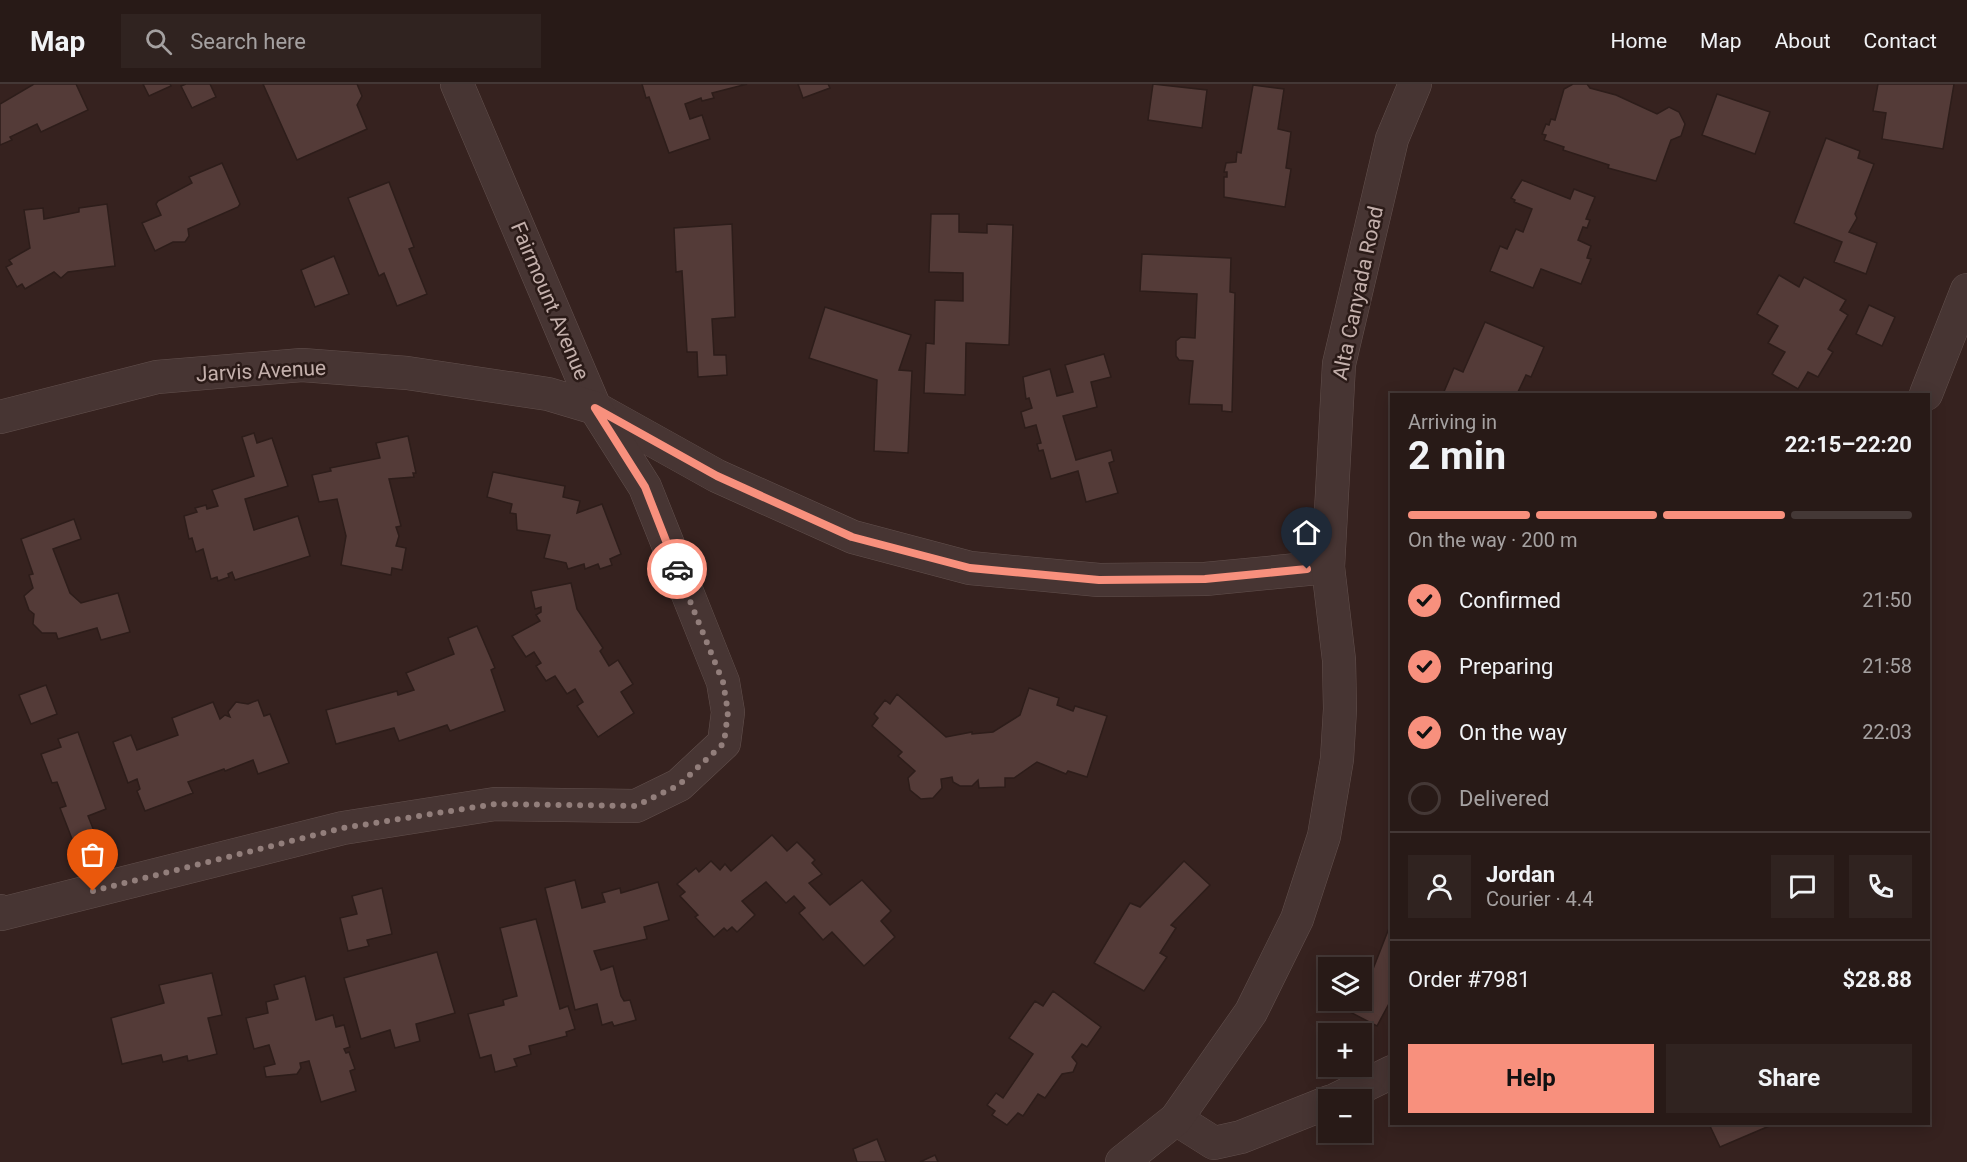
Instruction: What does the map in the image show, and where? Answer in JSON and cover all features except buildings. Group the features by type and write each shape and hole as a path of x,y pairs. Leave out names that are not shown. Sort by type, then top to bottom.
{"street":[{"name":"Fairmount Avenue","path":"457,84 595,408 717,476 852,537 970,568 1099,580 1205,579 1328,567"},
{"name":"Alta Canyada Road","path":"1122,1162 1176,1119 1251,1012 1297,919 1324,836 1337,759 1340,710 1339,660 1328,567 1340,364 1392,139 1415,84"},
{"path":"1926,393 1967,290"},
{"name":"Jarvis Avenue","path":"0,417 157,377 302,364 407,373 548,394 595,408"},
{"path":"0,911 1,914 343,828 495,804 636,806 679,785 724,743 728,712 723,682 645,487 595,408"},
{"path":"1357,1089 1390,1073"},
{"path":"1176,1119 1215,1143 1241,1137 1318,1106"}],"way so far":[{"path":"93,891 343,828 495,804 636,806 679,785 724,743 728,712 723,682 677,569"}],"route":[{"path":"677,569 645,487 595,408 717,476 852,537 970,568 1092,580 1205,579 1307,569"}]}
